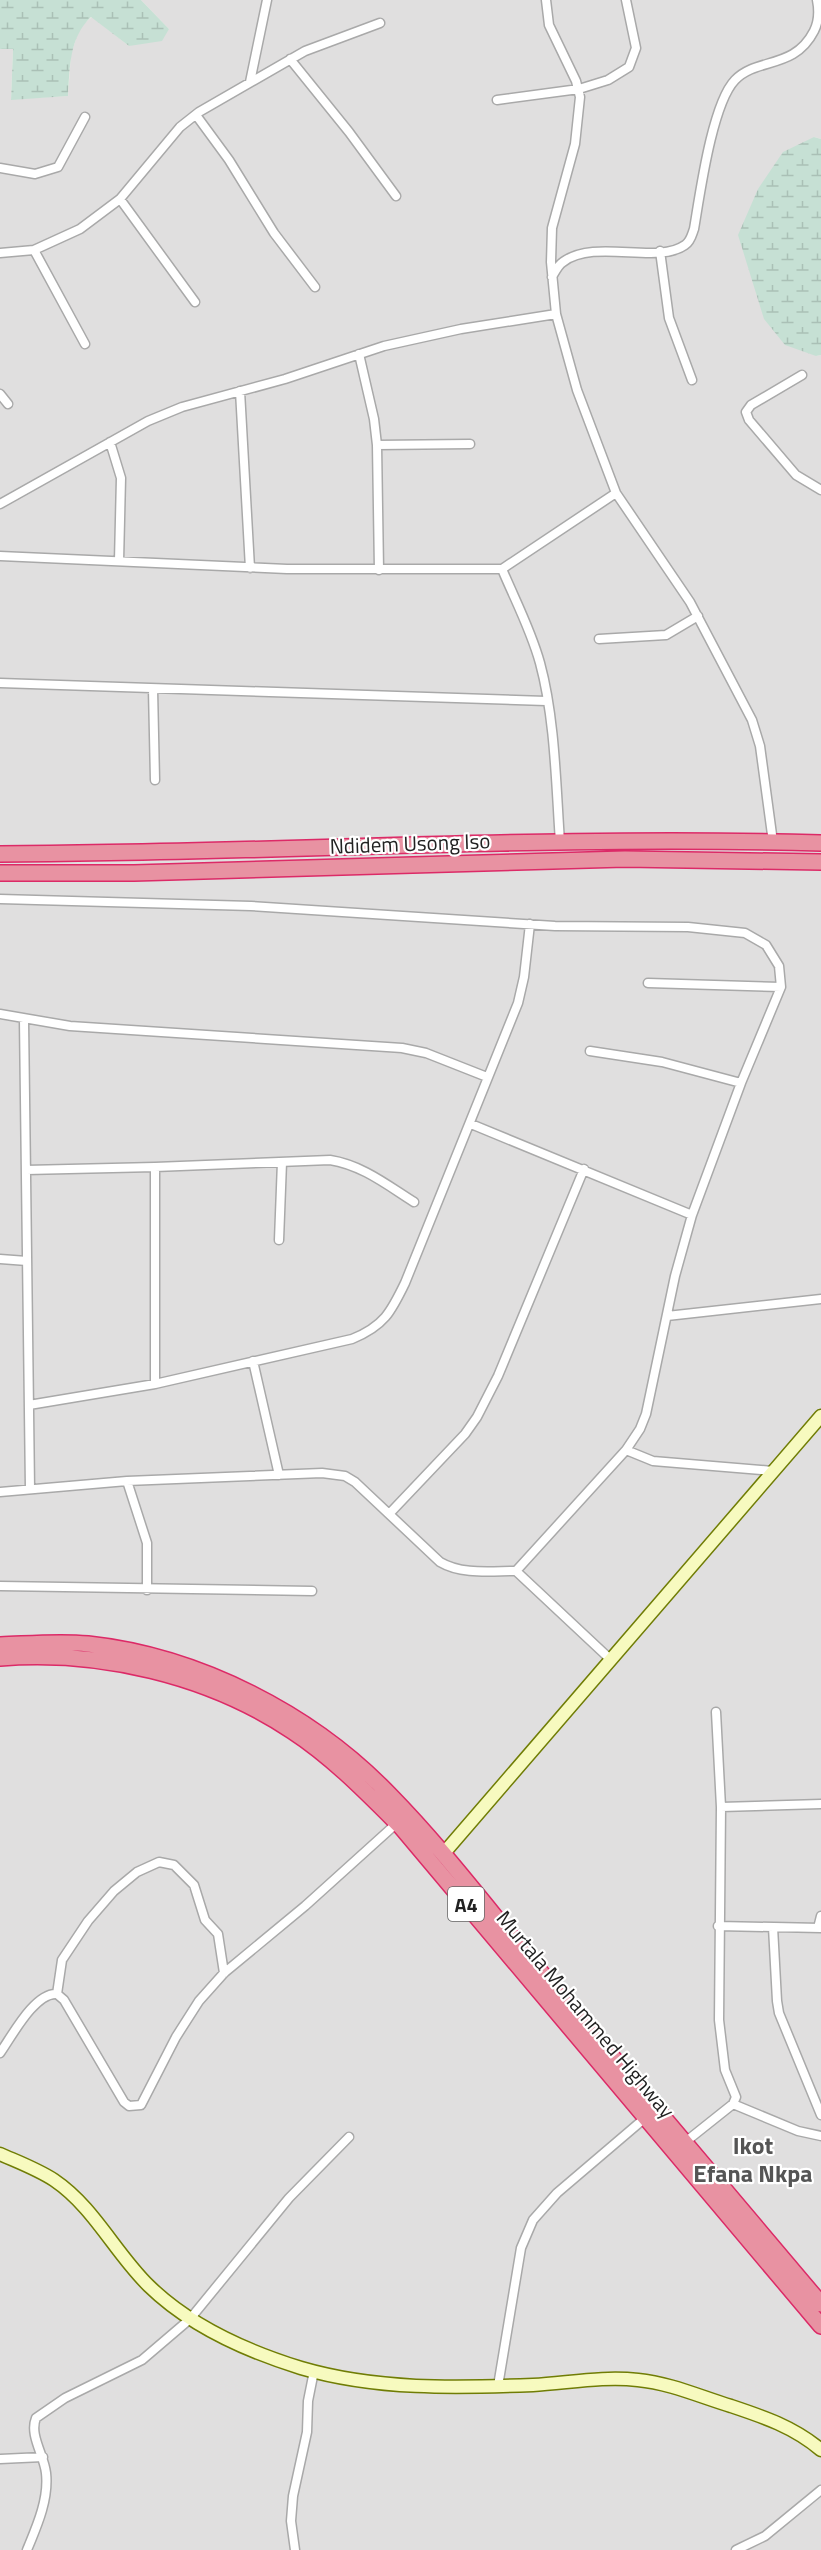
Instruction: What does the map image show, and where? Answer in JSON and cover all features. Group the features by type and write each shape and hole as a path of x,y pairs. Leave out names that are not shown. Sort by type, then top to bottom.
{"highway":[{"name":"Ndidem Usong Iso","path":"0,856 560,842 821,843"},
{"name":"Ndidem Usong Iso","path":"0,873 135,873 626,858 821,862"},
{"name":"Murtala Mohammed Highway","path":"0,1645 88,1644 175,1662 226,1681 280,1707 357,1763 389,1793 444,1853 532,1963 819,2298"},
{"name":"Murtala Mohammed Highway","path":"0,1658 57,1658 104,1662 170,1675 210,1688 291,1730 343,1770 397,1823 821,2326"}],"street":[{"path":"250,82 267,0"},
{"path":"546,0 549,25 579,89 579,116 575,144 552,228 552,277 556,314 577,390 616,493 698,616 752,720 760,746 773,842"},
{"path":"497,100 579,89 608,80 629,67 636,48 626,0"},
{"path":"552,277 562,263 581,255 612,251 676,249 689,241 694,229 712,136 728,88 741,75 787,58 799,51 811,37 817,25 819,8 817,0"},
{"path":"0,253 34,250 80,229 120,199 180,127 196,115 304,51 380,23"},
{"path":"290,59 349,132 396,196"},
{"path":"196,115 229,160 274,233 315,287"},
{"path":"0,168 35,174 58,167 85,117"},
{"path":"120,199 195,302"},
{"path":"34,250 85,344"},
{"path":"660,251 669,318 692,380"},
{"path":"0,504 148,421 182,407 384,346 461,329 556,314"},
{"path":"359,354 374,419 377,445 379,570"},
{"path":"802,375 751,405 746,412 749,420 796,475 821,490"},
{"path":"240,391 250,568"},
{"path":"0,394 8,404"},
{"path":"110,442 121,478 119,561"},
{"path":"377,445 470,444"},
{"path":"0,556 250,568 502,569 616,493"},
{"path":"502,569 533,640 541,666 552,739 560,842"},
{"path":"598,639 666,635 698,616"},
{"path":"0,683 546,701"},
{"path":"153,689 155,780"},
{"path":"0,899 251,906 530,924 657,926 745,933 766,945 774,955 779,966 781,987 741,1083 692,1215 675,1276 646,1414 640,1429 626,1450 516,1571"},
{"path":"29,1405 155,1384 352,1339 379,1325 391,1310 405,1283 518,1003 524,977 530,924"},
{"path":"648,983 781,987"},
{"path":"0,1014 24,1020 93,1028 402,1048 426,1053 487,1077"},
{"path":"24,1020 30,1489"},
{"path":"590,1051 662,1062 741,1083"},
{"path":"471,1124 692,1215"},
{"path":"26,1170 330,1160 346,1162 371,1174 414,1202"},
{"path":"279,1240 282,1162"},
{"path":"155,1167 155,1384"},
{"path":"390,1513 465,1434 477,1417 498,1376 584,1169"},
{"path":"0,1259 27,1260"},
{"path":"667,1316 821,1299"},
{"path":"253,1361 279,1475"},
{"path":"444,1853 821,1416"},
{"path":"626,1450 653,1461 773,1471"},
{"path":"0,1492 127,1481 322,1473 345,1476 390,1513 440,1562 461,1570 516,1571 610,1659"},
{"path":"127,1481 147,1542 147,1590"},
{"path":"0,1586 312,1592"},
{"path":"684,2142 733,2104 735,2093 725,2070 720,2031 718,1926 721,1807 716,1712"},
{"path":"721,1807 821,1804"},
{"path":"57,1994 64,2000 124,2102 135,2107 141,2105 176,2037 199,2001 224,1973 305,1906 397,1823"},
{"path":"57,1994 62,1960 88,1922 114,1891 137,1872 159,1862 174,1865 194,1885 205,1920 218,1934 224,1973"},
{"path":"718,1926 819,1928 821,1916"},
{"path":"773,1927 779,2013 821,2115"},
{"path":"0,2053 42,1997 57,1994"},
{"path":"733,2104 798,2131 821,2136"},
{"path":"498,2386 521,2248 533,2220 557,2193 645,2118"},
{"path":"27,2550 44,2500 46,2472 33,2431 36,2418 65,2398 142,2360 190,2319 289,2198 349,2137"},
{"path":"0,2154 27,2166 64,2188 103,2229 148,2284 190,2319 252,2350 314,2371 389,2385 440,2388 601,2379 640,2380 663,2385 771,2420 791,2428 821,2450"},
{"path":"295,2550 291,2521 293,2496 307,2432 308,2401 314,2371"},
{"path":"0,2459 43,2457"},
{"path":"736,2550 765,2536 821,2490"}],"shaded area":[{"path":"141,0 821,0 821,139 814,137 816,356 821,355 821,2550 0,2550 0,49 13,49 11,99 68,96 71,54 80,27 92,17 129,46 169,29"}],"green space":[{"path":"0,0 141,0 169,29 162,41 129,46 91,17 78,34 72,54 68,96 11,100 13,49 0,49"},
{"path":"814,137 821,139 821,355 816,356 785,345 764,319 738,235 758,189 783,152"}],"district":[{"name":"Ikot Efana Nkpa","path":"753,2159"}]}
